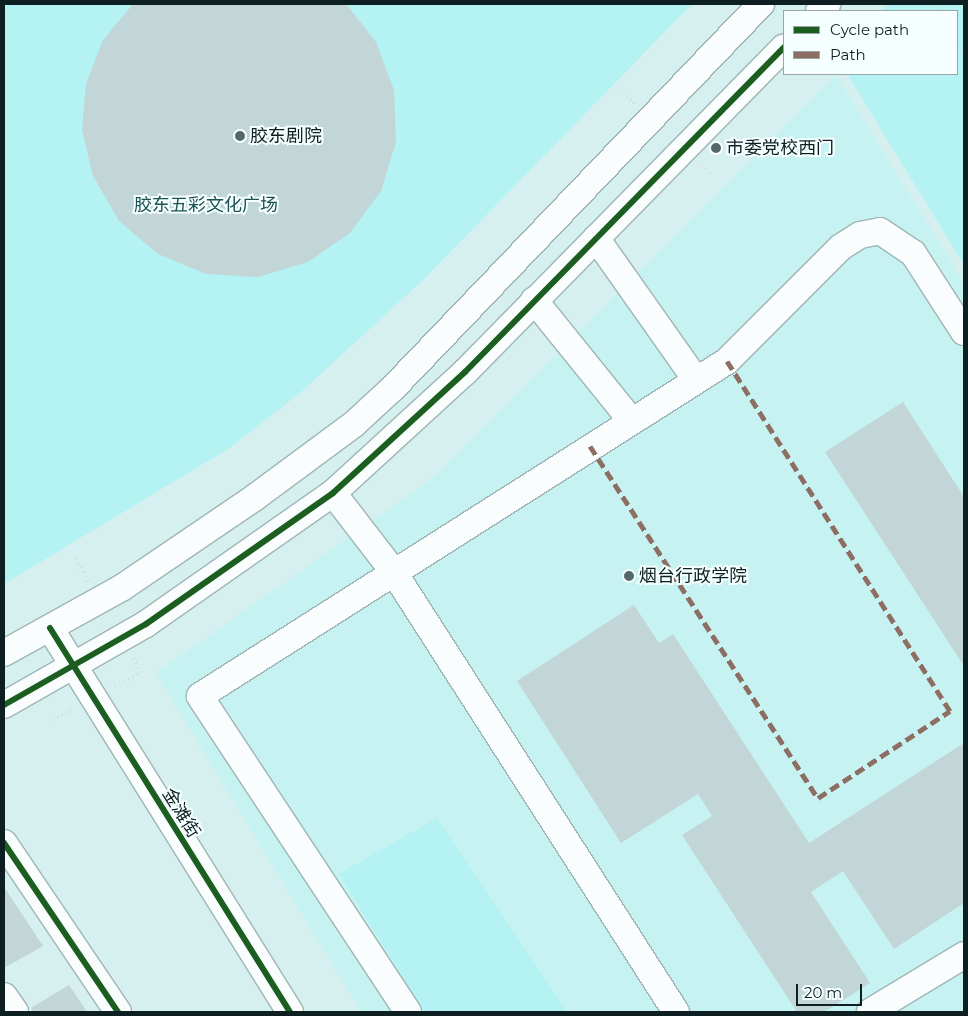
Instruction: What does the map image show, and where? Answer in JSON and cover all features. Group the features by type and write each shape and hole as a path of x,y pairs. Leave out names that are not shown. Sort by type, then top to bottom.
{"street":[{"path":"4,653 123,587 254,498 354,424 393,388 761,4"},
{"path":"4,705 72,668 146,624 333,493 465,372 783,48"},
{"path":"408,1012 200,696 393,571 726,362 841,247 870,231 889,235 913,253 964,332"},
{"path":"596,238 696,380"},
{"path":"534,300 631,420"},
{"path":"333,493 393,571 676,1012"},
{"name":"金滩街","path":"50,628 72,668 290,1012"},
{"path":"4,843 118,1012"},
{"path":"870,1012 964,955"},
{"path":"4,996 15,1012"}],"shaded area":[{"name":"烟台行政学院","path":"836,75 964,283 964,1011 361,1012 156,673 433,478"}],"green space":[{"name":"胶东五彩文化广场","path":"4,4 692,4 423,280 300,393 228,449 4,584"},
{"path":"888,4 964,4 964,265 848,75 958,75 958,10 881,10"},
{"path":"437,818 567,1012 424,1012 339,874"}],"building":[{"name":"胶东剧院","path":"133,4 347,5 376,42 394,90 396,142 381,191 350,233 308,262 258,277 206,274 158,254 119,221 93,176 82,130 86,84 103,40"},
{"path":"903,402 964,497 964,666 825,452"},
{"path":"634,605 659,643 673,634 809,843 964,743 964,903 894,949 843,871 811,892 870,983 824,1012 797,1012 682,835 712,816 698,794 621,843 517,681"},
{"path":"4,887 43,946 4,968"},
{"path":"69,985 87,1012 34,1012 31,1008"}],"marked path":[{"path":"590,446 818,798 950,711 727,361"}],"cycle path":[{"path":"4,705 146,624 333,493 465,372 783,48"},
{"path":"50,628 290,1012"},
{"path":"4,843 118,1012"}],"place":[{"name":"胶东剧院","path":"240,136"},
{"name":"市委党校西门","path":"716,148"},
{"name":"烟台行政学院","path":"629,576"}]}
